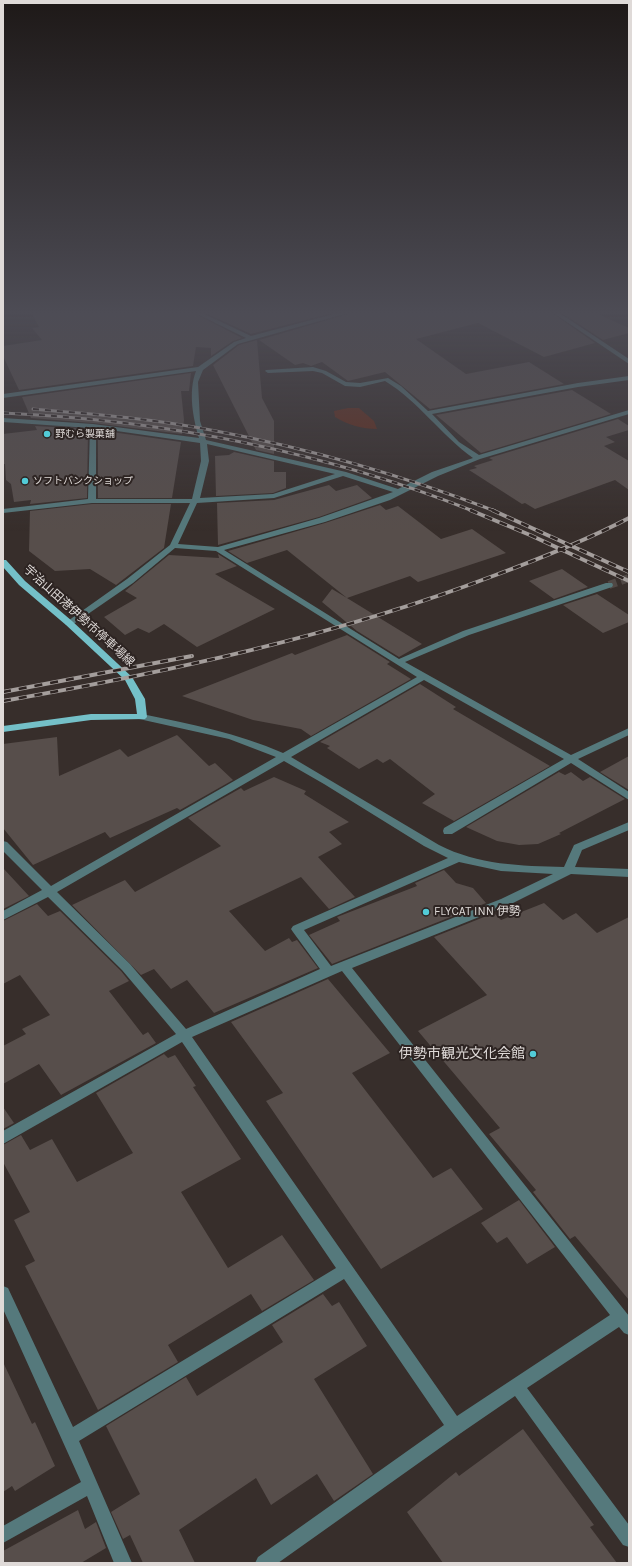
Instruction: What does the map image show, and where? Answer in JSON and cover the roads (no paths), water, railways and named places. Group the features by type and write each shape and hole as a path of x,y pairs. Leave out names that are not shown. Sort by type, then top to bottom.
{"main road":[{"name":"宇治山田港伊勢市停車場線","path":"3,562 22,583 69,623 129,679 140,699 142,717"},
{"path":"3,729 91,717 142,717"}],"street":[{"path":"3,396 83,385"},
{"path":"69,623 130,581 173,546 195,501 203,480 205,461 203,441 197,421 195,385"},
{"path":"396,385 457,443 478,458"},
{"path":"427,414 578,385"},
{"path":"173,546 218,549 322,520 387,498 435,474 478,458 629,412"},
{"path":"3,420 93,426 203,441 343,474 399,492"},
{"path":"92,501 93,426"},
{"path":"3,511 92,501 195,501 274,496 343,474"},
{"path":"218,549 398,662 571,759 629,797"},
{"path":"398,662 466,633 608,585"},
{"path":"3,916 50,891 423,677"},
{"path":"142,717 227,736 255,744 284,757 426,843 458,858 496,867 530,872 605,871 629,874"},
{"path":"448,831 571,759 629,731"},
{"path":"3,1138 184,1035 328,971 505,902 567,872 578,848 629,826"},
{"path":"3,845 126,967 184,1035 455,1427"},
{"path":"328,971 297,929 458,858"},
{"path":"264,1563 516,1385 625,1323 344,966"},
{"path":"70,1438 347,1269"},
{"path":"3,1293 91,1485 123,1563"},
{"path":"516,1385 629,1539"},
{"path":"3,1535 91,1485"}],"tunnel":[{"path":"609,585 629,578"}],"railway":[{"path":"33,409 148,420 252,438 322,455 392,475 495,511"},
{"path":"3,413 123,423 183,431 242,442 300,455 358,471 473,511"},
{"path":"470,510 561,549"},
{"path":"492,510 570,545"},
{"path":"570,545 629,518"},
{"path":"561,549 570,545"},
{"path":"570,545 629,572"},
{"path":"3,701 189,665 312,634 373,617 433,597 493,576 561,549"},
{"path":"561,549 629,581"},
{"path":"3,692 192,656"}],"place":[{"name":"野むら製菓舗","path":"47,434"},
{"name":"ソフトバンクショップ","path":"25,481"},
{"name":"FLYCAT INN 伊勢","path":"426,912"},
{"name":"伊勢市観光文化会館","path":"533,1054"}]}
